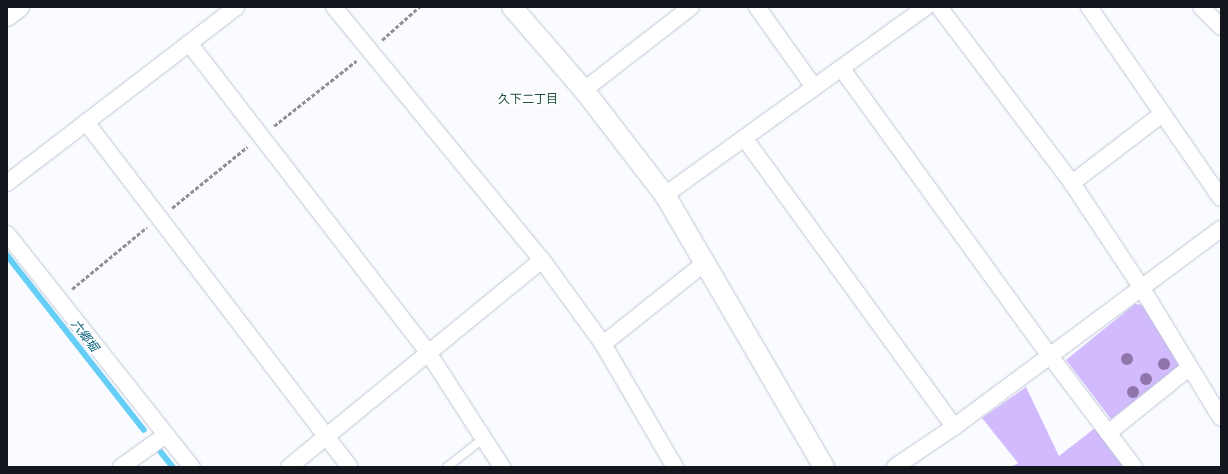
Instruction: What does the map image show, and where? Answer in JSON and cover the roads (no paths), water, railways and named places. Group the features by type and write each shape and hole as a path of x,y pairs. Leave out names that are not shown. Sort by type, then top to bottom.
{"street":[{"path":"7,16 19,7"},
{"path":"7,183 236,7"},
{"path":"334,7 542,260 603,344 675,467"},
{"path":"512,7 584,90 665,196 706,262 824,467"},
{"path":"757,7 814,87"},
{"path":"665,196 926,7"},
{"path":"939,7 1072,183 1142,287 1221,418"},
{"path":"1089,7 1161,115 1221,198"},
{"path":"1201,7 1221,27"},
{"path":"584,90 685,9"},
{"path":"189,43 429,354 502,467"},
{"path":"842,69 1050,356 1134,467"},
{"path":"1072,183 1161,115"},
{"path":"86,122 350,467"},
{"path":"745,139 954,428"},
{"path":"895,467 954,428 1221,229"},
{"path":"7,234 192,467"},
{"path":"289,467 542,260"},
{"path":"603,344 706,262"},
{"path":"1108,433 1190,367"},
{"path":"121,467 166,435"}],"lane":[{"path":"447,467 484,438"}],"waterway":[{"name":"六郷堀","path":"7,255 144,430"},
{"name":"六郷堀","path":"161,452 173,467"}],"district":[{"name":"久下二丁目","path":"528,100"}]}
